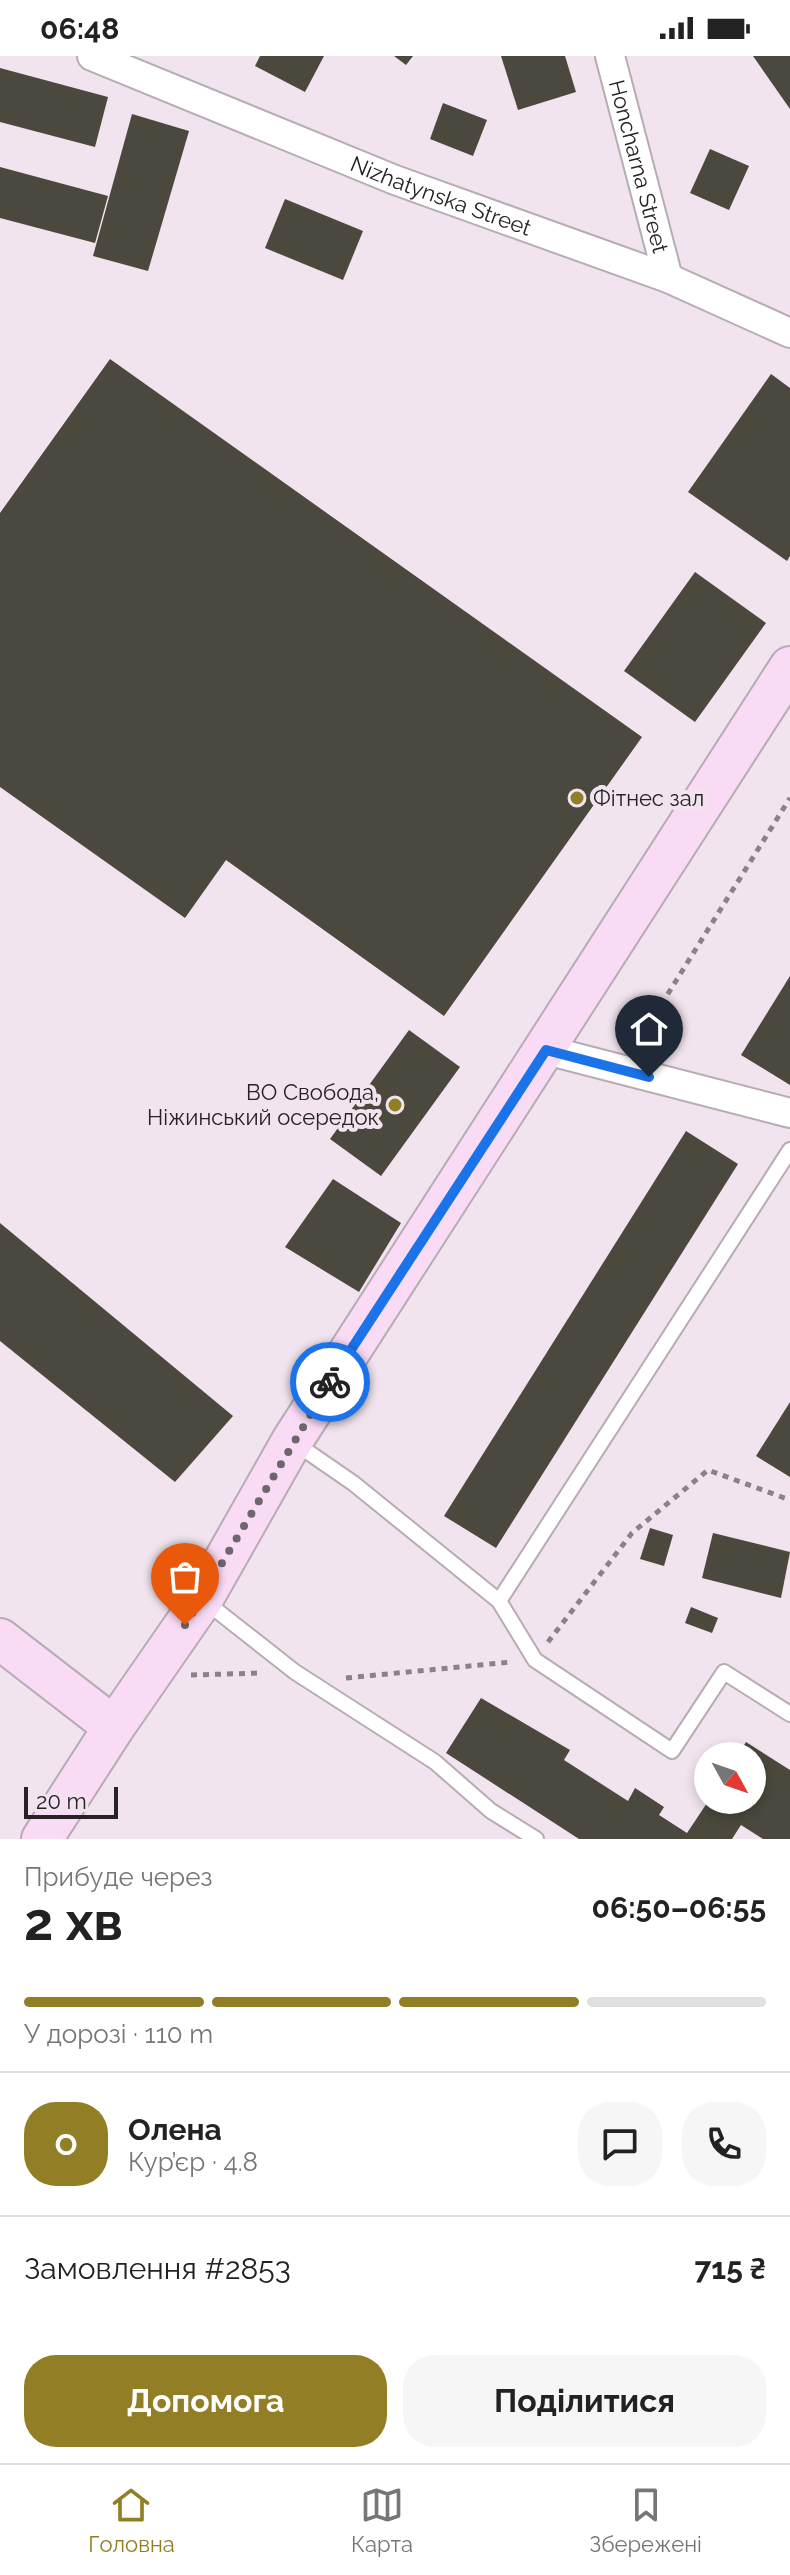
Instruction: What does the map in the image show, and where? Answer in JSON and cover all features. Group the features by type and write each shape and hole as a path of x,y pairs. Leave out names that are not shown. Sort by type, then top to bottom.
{"street":[{"name":"Nizhatynska Street","path":"92,56 395,180 668,278 790,333"},
{"name":"Honcharna Street","path":"610,56 668,278"},
{"path":"42,1839 114,1727 202,1600 292,1441 790,667"},
{"path":"546,1050 790,1113"},
{"path":"0,1639 114,1727"}],"lane":[{"path":"499,1601 790,1150"},
{"path":"292,1441 353,1483 499,1601 535,1660 672,1751 724,1672 790,1714"},
{"path":"202,1600 295,1672 435,1762 491,1811 536,1839"}],"path":[{"path":"621,1070 790,798"},
{"path":"535,1660 632,1533 708,1470 790,1500"}],"building":[{"path":"260,56 324,56 305,92 255,66"},
{"path":"394,56 413,56 406,65"},
{"path":"501,56 565,56 576,92 518,110"},
{"path":"753,56 790,56 790,109"},
{"path":"0,68 108,97 95,147 0,122"},
{"path":"443,103 487,120 473,156 430,139"},
{"path":"132,114 189,131 148,271 93,256"},
{"path":"710,149 749,166 729,210 690,193"},
{"path":"0,167 108,196 95,243 0,218"},
{"path":"285,199 363,231 343,280 265,248"},
{"path":"110,359 642,737 444,1016 226,860 185,918 0,787 0,513"},
{"path":"771,374 790,388 790,556 787,561 688,492"},
{"path":"695,572 766,623 695,722 624,671"},
{"path":"790,976 790,1085 741,1055"},
{"path":"409,1030 460,1067 381,1176 330,1139"},
{"path":"686,1131 738,1164 496,1548 444,1516"},
{"path":"333,1179 401,1223 359,1292 285,1247"},
{"path":"0,1223 233,1416 175,1482 0,1341"},
{"path":"790,1402 790,1477 756,1456"},
{"path":"650,1528 673,1535 664,1566 640,1559"},
{"path":"713,1533 790,1552 781,1598 702,1578"},
{"path":"691,1607 718,1618 712,1633 685,1623"},
{"path":"481,1698 570,1750 564,1760 628,1801 635,1788 664,1807 659,1815 687,1833 700,1814 766,1814 766,1755 790,1770 790,1839 763,1839 741,1825 732,1839 579,1839 446,1753"}],"way so far":[{"path":"185,1625 330,1382"}],"place":[{"name":"Фітнес зал","path":"577,798"},
{"name":"ВО Свобода, Ніжинський осередок","path":"395,1105"}],"route":[{"path":"330,1382 546,1050 649,1077"}]}
